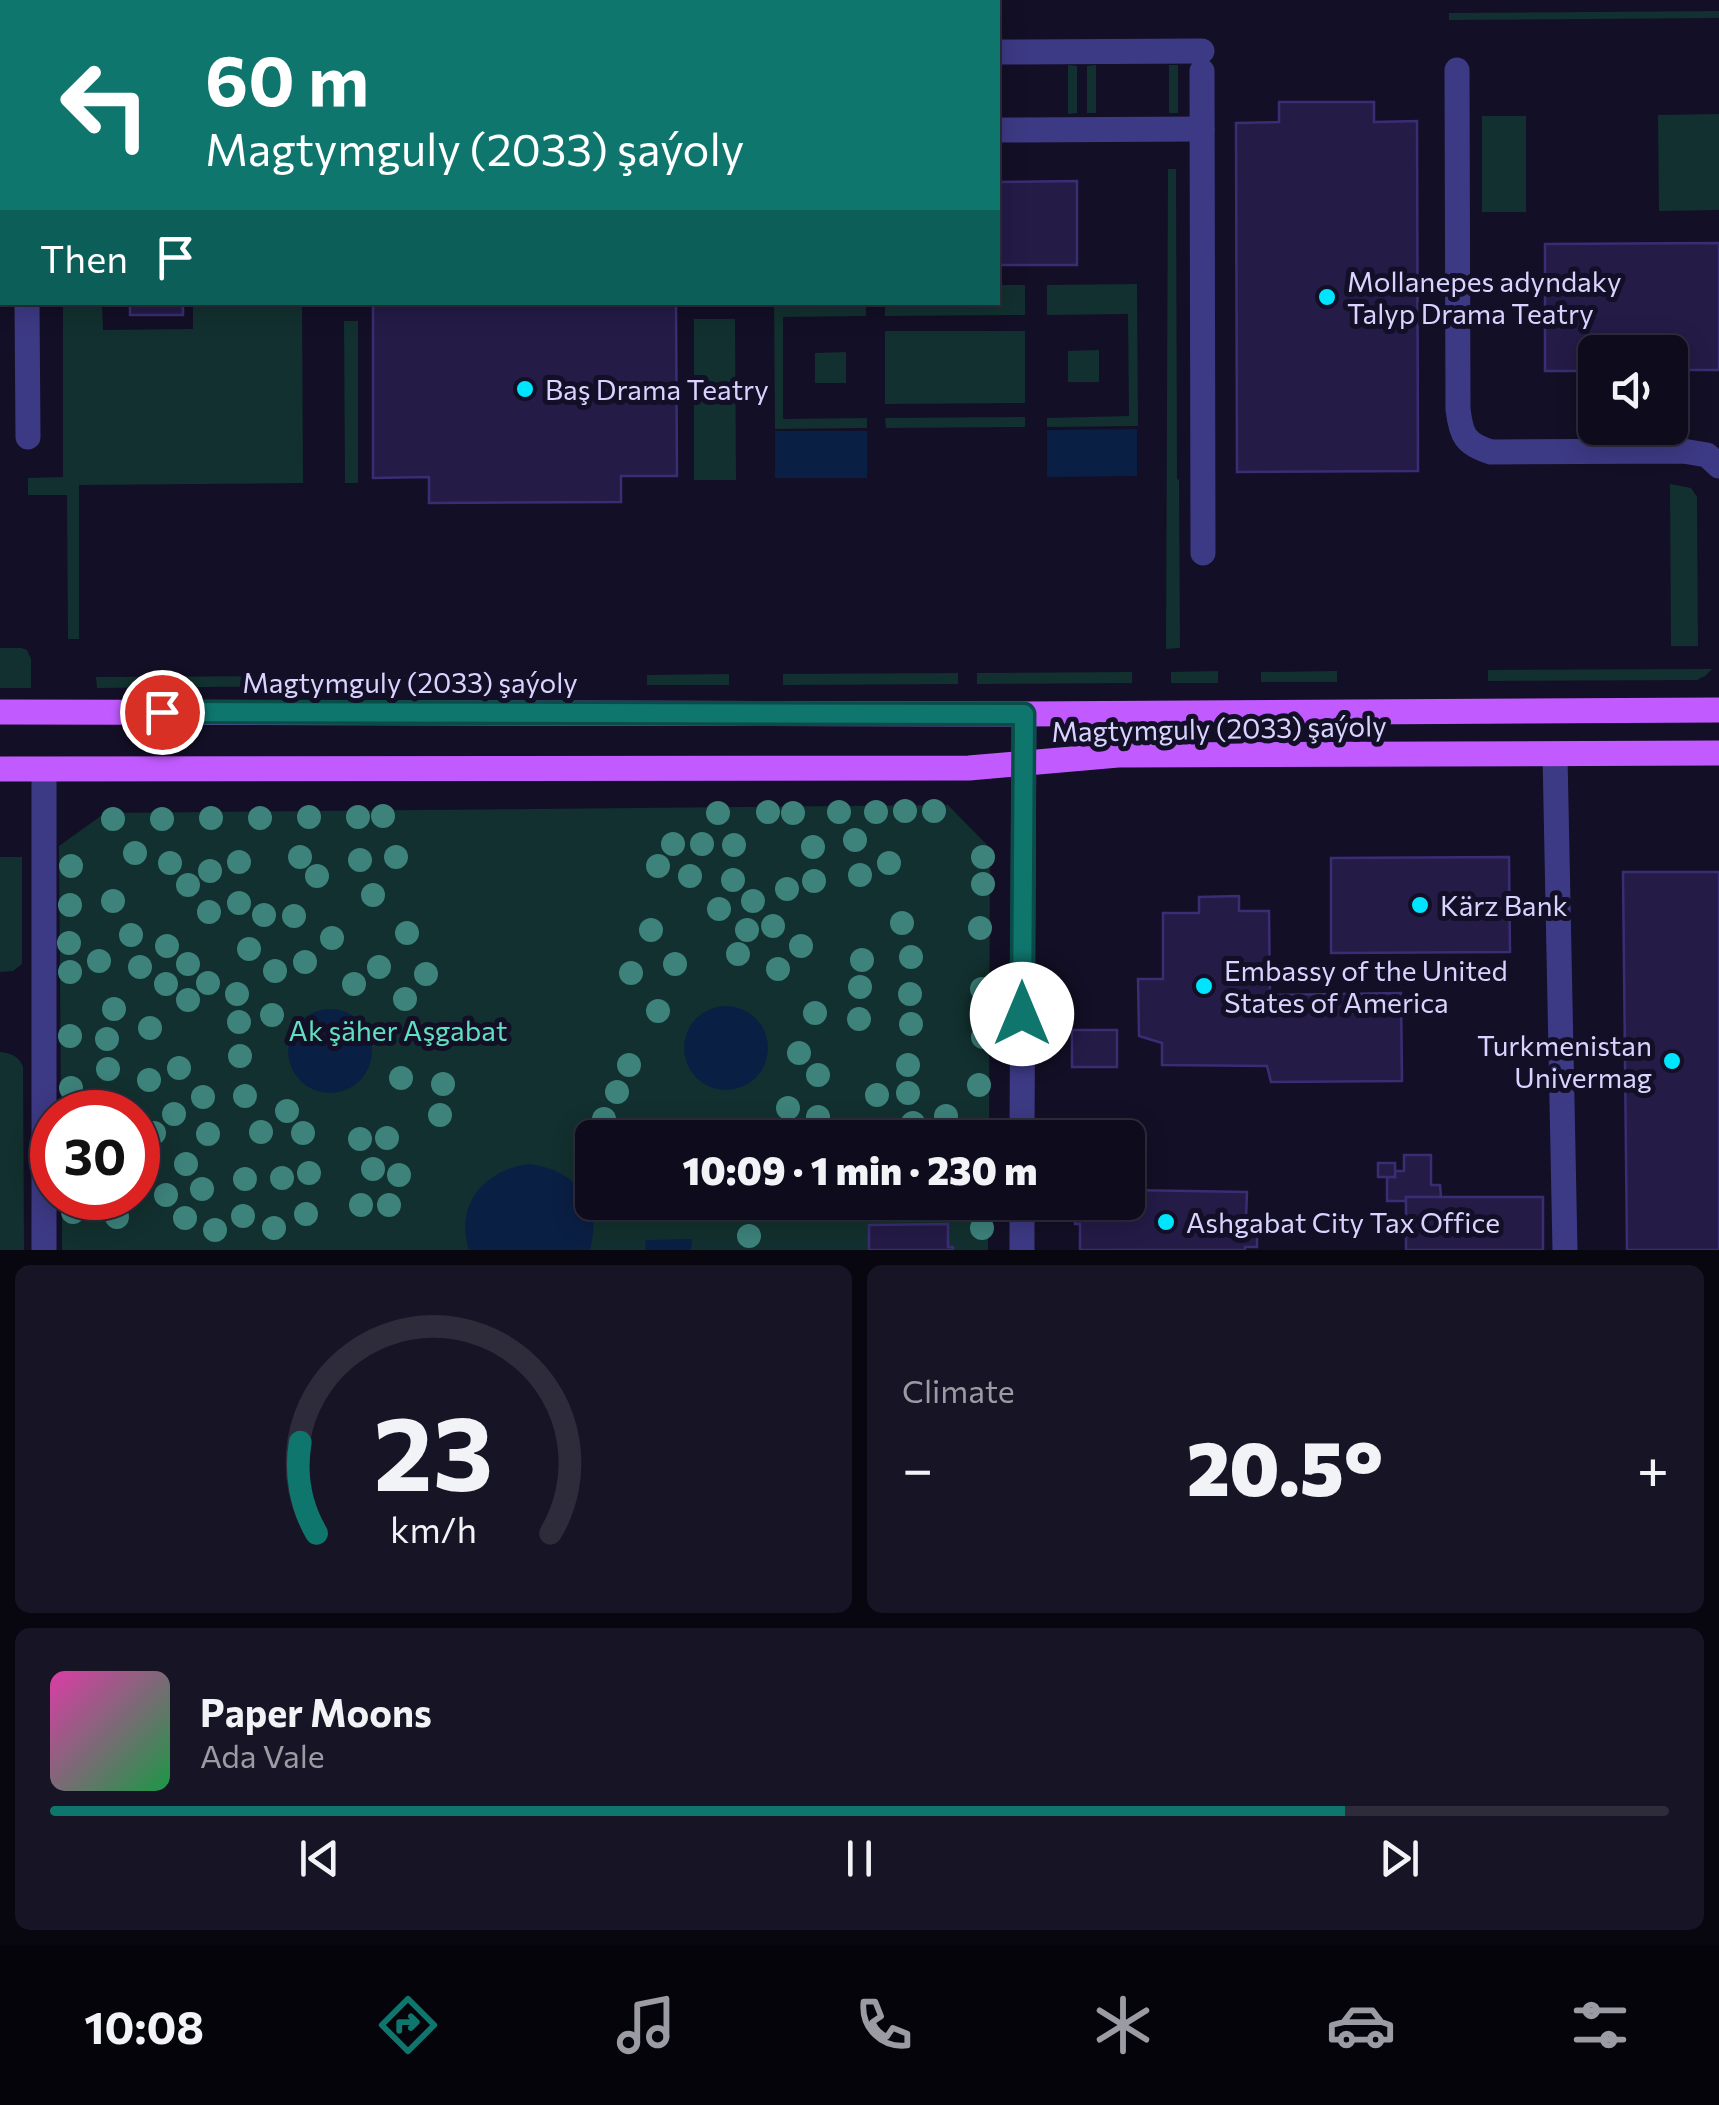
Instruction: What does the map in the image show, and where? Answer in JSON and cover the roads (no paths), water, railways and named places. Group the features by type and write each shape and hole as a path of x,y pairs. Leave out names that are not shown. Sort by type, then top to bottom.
{"main road":[{"name":"Magtymguly (2033) şaýoly","path":"0,712 1024,714 1719,710"},
{"name":"Magtymguly (2033) şaýoly","path":"0,769 969,768 1118,755 1719,753"}],"street":[{"path":"1000,52 1202,61 1203,553"},
{"path":"1457,70 1458,409 1466,438 1475,447 1491,452 1684,450 1707,455 1719,466"},
{"path":"1000,130 1202,129"},
{"path":"26,305 28,437"},
{"path":"1022,1120 1024,714"},
{"path":"1555,756 1565,1250"},
{"path":"44,770 44,1250"},
{"path":"1022,1220 1022,1250"}],"water":[{"path":"1137,429 1137,476 1047,477 1047,430"},
{"path":"775,431 867,431 867,478 775,478"},
{"path":"726,1006 742,1009 761,1025 768,1048 765,1064 749,1083 726,1090 710,1087 691,1071 684,1048 687,1032 703,1013"},
{"path":"330,1009 353,1016 365,1028 372,1051 365,1074 353,1086 330,1093 307,1086 295,1074 288,1051 295,1028 307,1016"},
{"path":"529,1164 546,1167 572,1181 575,1220 593,1220 590,1250 469,1250 465,1233 470,1204 487,1182"},
{"path":"692,1239 691,1250 645,1250 646,1240"}],"place":[{"name":"Mollanepes adyndaky Talyp Drama Teatry","path":"1327,297"},
{"name":"Baş Drama Teatry","path":"525,389"},
{"name":"Kärz Bank","path":"1420,905"},
{"name":"Embassy of the United States of America","path":"1204,986"},
{"name":"Turkmenistan Univermag","path":"1672,1061"},
{"name":"Ashgabat City Tax Office","path":"1166,1222"}],"park label":[{"name":"Ak şäher Aşgabat","path":"398,1030"}]}
